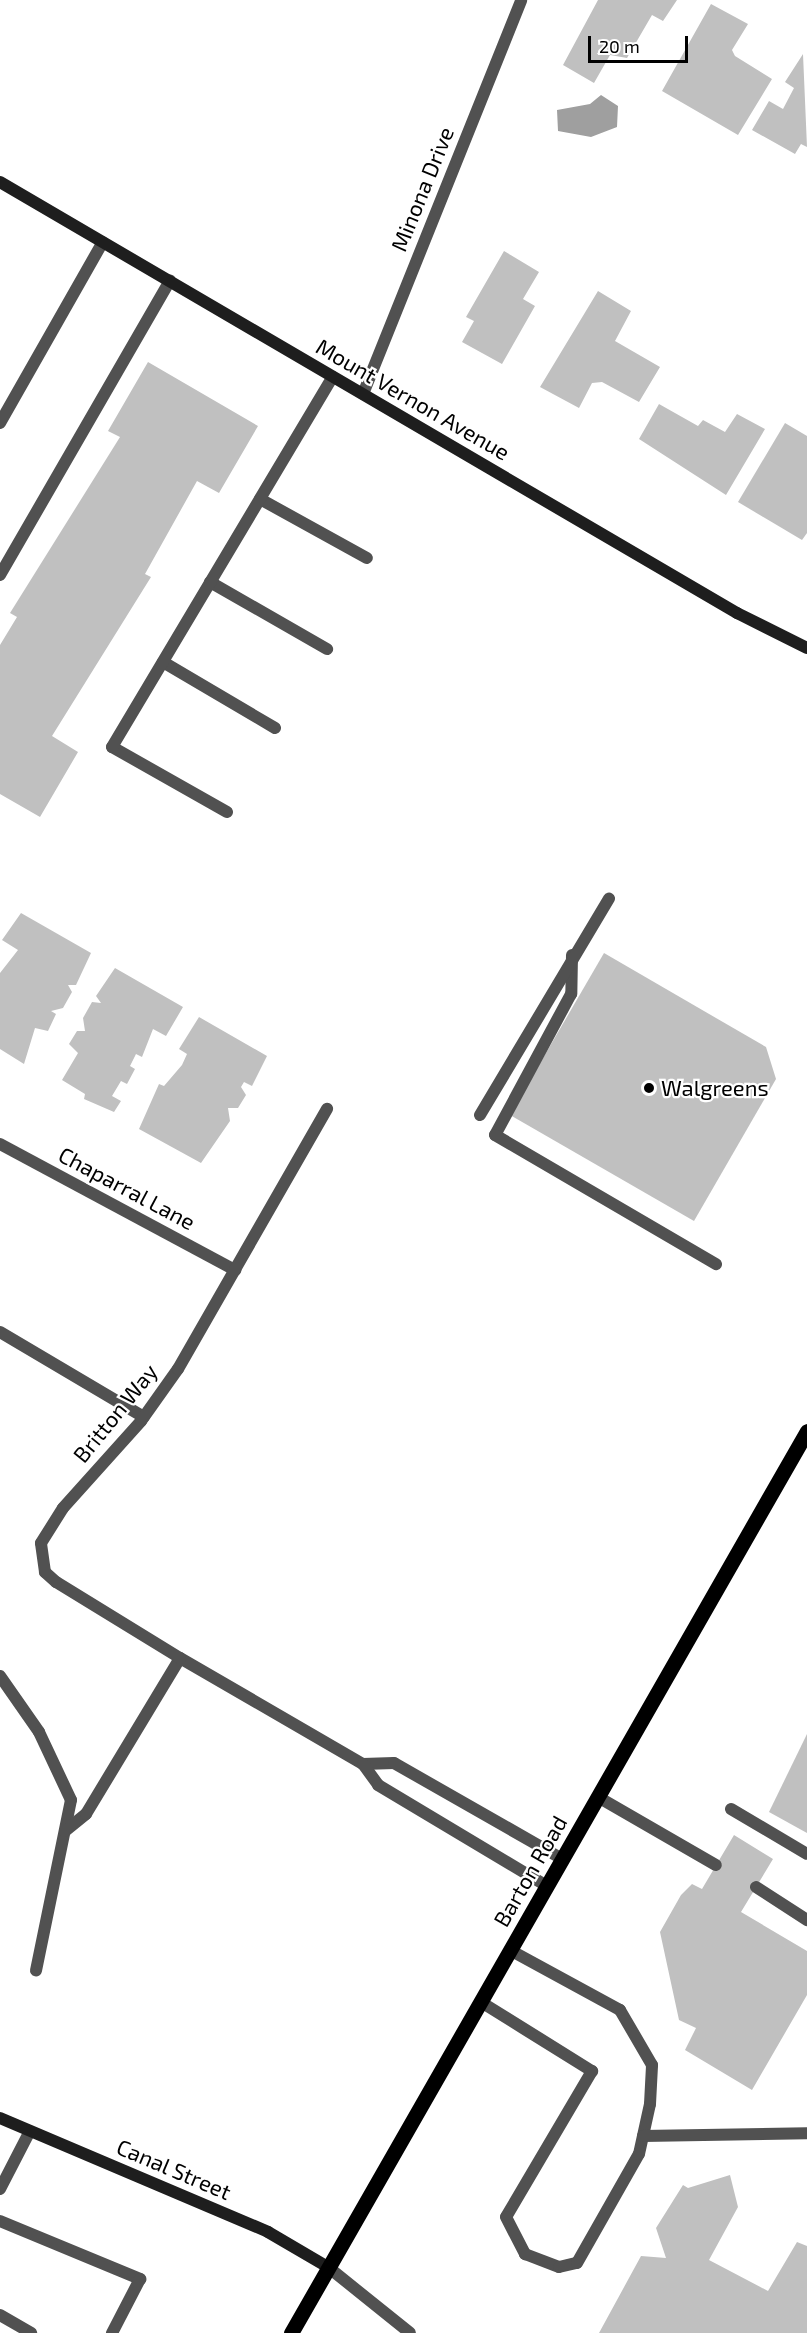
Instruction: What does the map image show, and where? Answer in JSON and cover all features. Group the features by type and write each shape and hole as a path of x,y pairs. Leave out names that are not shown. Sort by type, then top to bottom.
{"main road":[{"name":"Mount Vernon Avenue","path":"0,182 737,614 807,648"},
{"name":"Barton Road","path":"291,2333 807,1431"},
{"name":"Canal Street","path":"0,2118 268,2232 328,2267"}],"street":[{"name":"Minona Drive","path":"363,394 520,0"},
{"path":"0,423 103,242"},
{"path":"0,576 170,280"},
{"path":"227,812 112,747 333,376"},
{"path":"260,499 367,558"},
{"path":"210,582 327,649"},
{"path":"163,662 275,728"},
{"path":"480,1115 572,955 609,899"},
{"path":"572,955 572,994 495,1135 716,1264"},
{"name":"Britton Way","path":"327,1109 235,1270 144,1417 49,1526 41,1543 45,1572 69,1592 363,1764"},
{"name":"Chaparral Lane","path":"0,1144 235,1270"},
{"path":"0,1332 144,1417"},
{"path":"65,1831 86,1814 180,1658"},
{"path":"0,1676 39,1732 71,1800 36,1970"},
{"path":"363,1764 394,1763 562,1859"},
{"path":"363,1764 378,1785 547,1886"},
{"path":"598,1797 716,1865"},
{"path":"731,1809 807,1854"},
{"path":"756,1887 807,1920"},
{"path":"481,2002 592,2071 506,2217 525,2254 559,2267 577,2263 639,2154 651,2066 641,2038 620,2010 510,1950"},
{"path":"0,2189 30,2131"},
{"path":"643,2136 807,2133"},
{"path":"0,2221 140,2280 112,2333"},
{"path":"328,2267 410,2333"},
{"path":"0,2314 31,2333"}],"shaded area":[{"path":"601,95 618,106 617,127 591,137 558,131 557,110 590,104"}],"building":[{"path":"598,0 677,0 663,21 652,15 627,58 610,55 594,83 563,65"},
{"path":"711,4 748,24 732,50 735,56 772,79 738,135 662,91"},
{"path":"803,54 807,147 801,144 795,154 752,130 769,101 783,109 794,88 785,82"},
{"path":"504,251 539,272 523,299 535,306 502,364 462,342 474,321 466,317"},
{"path":"598,291 631,311 615,341 660,367 639,402 602,382 592,383 579,408 540,387"},
{"path":"148,362 258,426 219,493 197,481 145,574 151,577 52,736 78,752 40,817 0,794 0,645 17,617 10,613 120,437 108,431"},
{"path":"659,404 698,426 703,420 725,432 737,414 765,429 726,495 639,439"},
{"path":"785,423 807,436 807,533 802,540 738,502"},
{"path":"21,913 91,953 76,985 68,985 72,992 63,1008 51,1011 56,1014 48,1031 35,1028 24,1064 0,1049 0,973 18,950 2,940"},
{"name":"Walgreens","path":"604,953 766,1047 776,1079 694,1221 510,1115"},
{"path":"115,968 183,1007 166,1036 153,1029 142,1057 136,1054 130,1066 135,1069 127,1084 121,1081 112,1096 121,1101 114,1112 84,1099 85,1094 62,1080 78,1053 69,1044 77,1031 85,1031 83,1018 92,1002 101,1003 96,996"},
{"path":"199,1017 267,1056 252,1086 244,1082 241,1087 246,1095 238,1108 228,1108 230,1121 201,1163 139,1129 159,1084 164,1086 182,1065 187,1054 179,1049"},
{"path":"807,1734 807,1833 769,1812"},
{"path":"734,1835 773,1859 741,1912 807,1951 807,1995 752,2090 685,2050 696,2028 679,2020 660,1932 681,1895 692,1884 702,1889"},
{"path":"730,2175 738,2207 709,2260 768,2291 797,2242 807,2246 807,2333 599,2333 641,2256 666,2258 656,2228 683,2185 688,2188"}],"place":[{"name":"Walgreens","path":"649,1088"}]}
